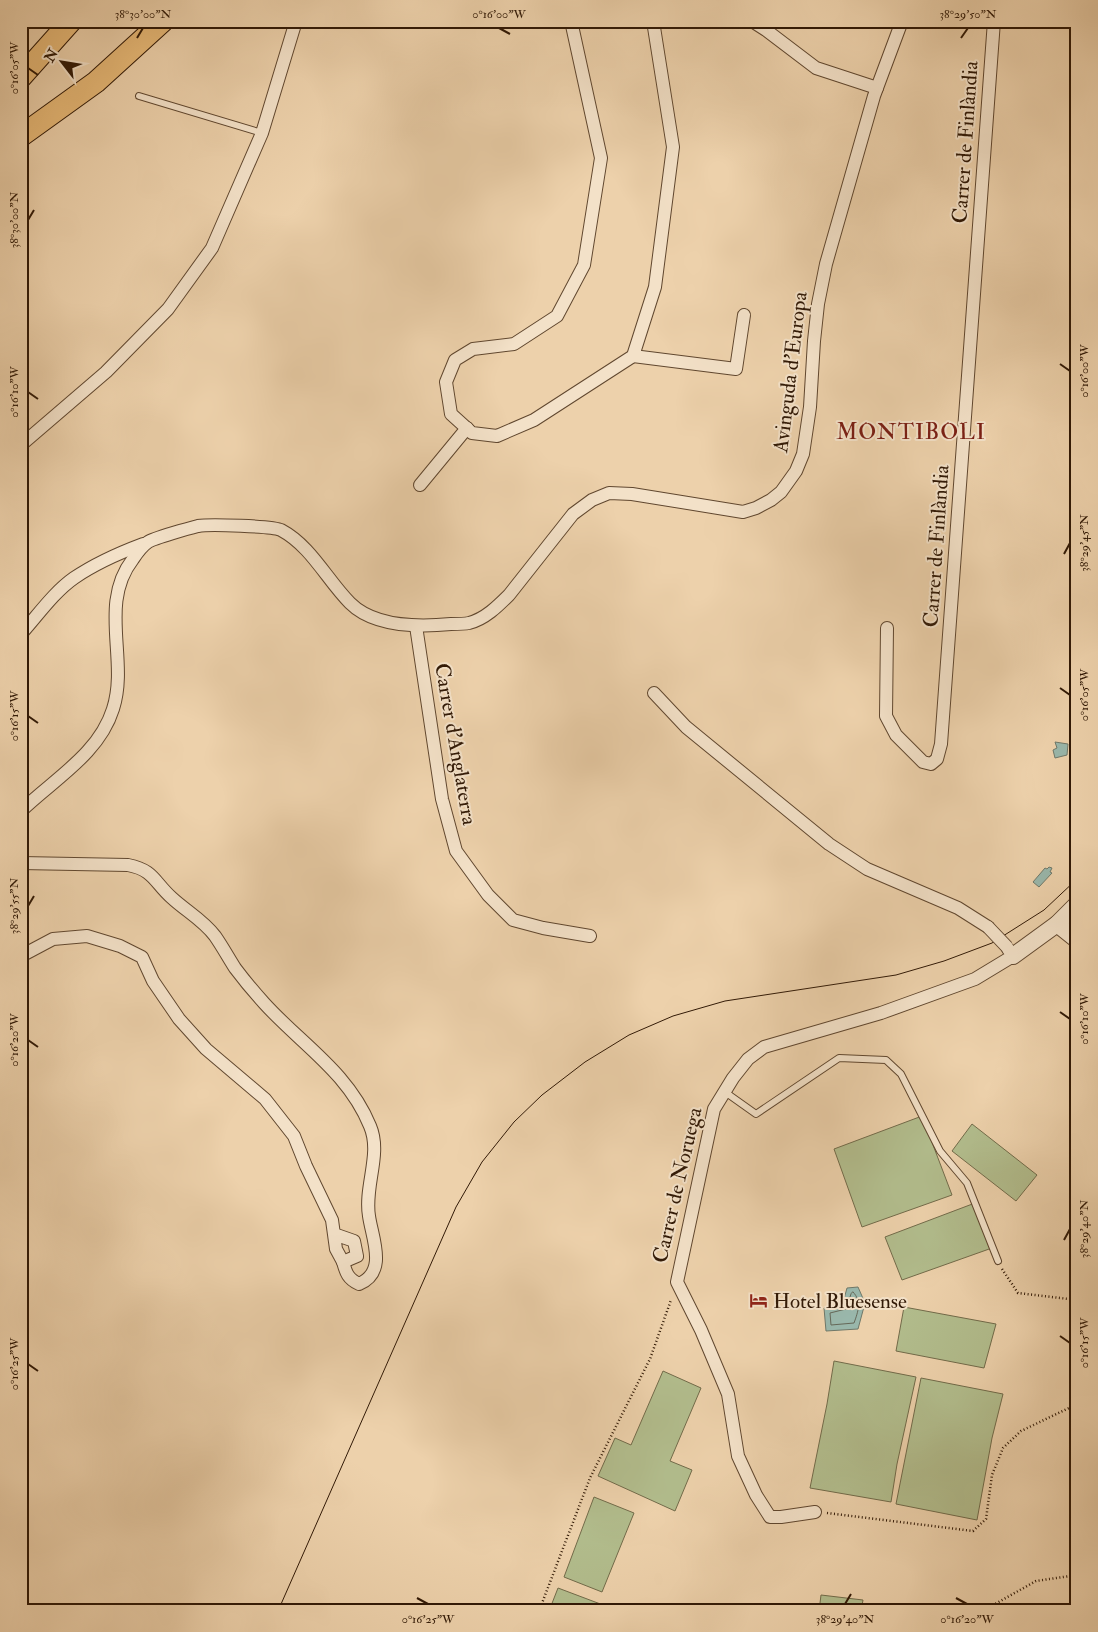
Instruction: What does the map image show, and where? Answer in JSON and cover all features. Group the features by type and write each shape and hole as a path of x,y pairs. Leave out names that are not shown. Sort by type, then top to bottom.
{"highway":[{"path":"21,77 71,21"},
{"path":"21,136 96,82 163,21"}],"street":[{"path":"21,445 106,372 168,309 212,248 262,133 296,21"},
{"path":"571,21 600,158 584,265 557,316 514,344 473,349 455,360 446,382 449,406 451,414 472,433 497,436 534,420 633,356 655,287 673,147 653,21"},
{"path":"752,21 816,68 877,88"},
{"name":"Avinguda d'Europa","path":"21,634 52,598 73,578 111,556 200,526 253,526 279,529 302,546 351,604 363,613 378,620 416,626 470,623 483,617 509,595 573,514 592,500 609,493 632,494 743,512 771,500 785,487 796,471 803,454 807,432 818,304 826,264 877,88 902,21"},
{"name":"Carrer de Finlàndia","path":"887,628 886,716 896,735 922,762 931,764 937,759 941,744 994,21"},
{"path":"633,356 736,369 744,315"},
{"path":"420,485 467,428"},
{"path":"21,811 79,760 93,746 104,730 114,708 117,682 115,612 117,591 126,568 148,542"},
{"name":"Carrer d'Anglaterra","path":"416,626 442,799 456,851 488,895 513,920 543,928 590,936"},
{"path":"654,693 686,727 829,844 867,869 958,908 988,927 1010,952"},
{"path":"21,864 128,865 148,871 172,898 203,923 215,936 236,969 265,1005 323,1058 355,1099 370,1125 373,1136 374,1148 368,1202 375,1240 376,1262 372,1272 365,1281 359,1284 347,1276 343,1262 336,1249 332,1220 294,1136 265,1099 206,1049 179,1019 153,981 142,957 120,946 88,936 52,939 21,956"},
{"name":"Carrer de Noruega","path":"816,1512 770,1517 756,1496 738,1456 728,1394 701,1330 677,1282 714,1108 733,1078 748,1060 764,1047 881,1013 975,979 1010,952 1057,924 1077,904"},
{"path":"1057,924 1077,940"},
{"path":"334,1234 354,1241 357,1256 343,1262"}],"lane":[{"path":"139,96 262,133"},
{"path":"724,1092 756,1114 839,1058 886,1060 901,1074 940,1151 967,1183 998,1261"}],"path":[{"path":"998,1261 1018,1293 1077,1300"},
{"path":"539,1611 590,1478 650,1359 677,1282"},
{"path":"816,1512 973,1531 986,1519 992,1475 1003,1448 1020,1431 1069,1408 1077,1402"},
{"path":"988,1611 995,1604 1036,1581 1077,1575"}],"green space":[{"path":"922,1116 952,1195 862,1227 834,1149"},
{"path":"972,1124 1037,1175 1016,1201 952,1151"},
{"path":"975,1203 992,1248 902,1280 885,1237"},
{"path":"904,1307 996,1324 984,1368 896,1351"},
{"path":"834,1361 916,1377 897,1464 891,1502 810,1488"},
{"path":"663,1371 701,1388 670,1461 692,1470 675,1511 598,1476 615,1438 631,1445"},
{"path":"921,1378 1003,1394 992,1438 977,1520 896,1504"},
{"path":"594,1497 634,1513 602,1592 564,1577"},
{"path":"558,1588 619,1611 549,1611"},
{"path":"821,1595 863,1600 861,1611 819,1611"}],"water":[{"path":"1055,742 1068,744 1067,755 1055,758 1053,750 1057,748"},
{"path":"1045,868 1052,868 1050,872 1052,873 1039,887 1033,882"},
{"path":"858,1287 865,1303 858,1329 826,1331 824,1308 842,1306 847,1288"}],"tram line":[{"path":"278,1611 456,1207 482,1162 514,1122 542,1095 585,1062 629,1035 673,1016 725,1001 896,975 944,961 992,943 1044,910 1077,879"}],"place":[{"name":"Hotel Bluesense","path":"759,1301"}],"district":[{"name":"MONTIBOLI","path":"911,431"}]}
